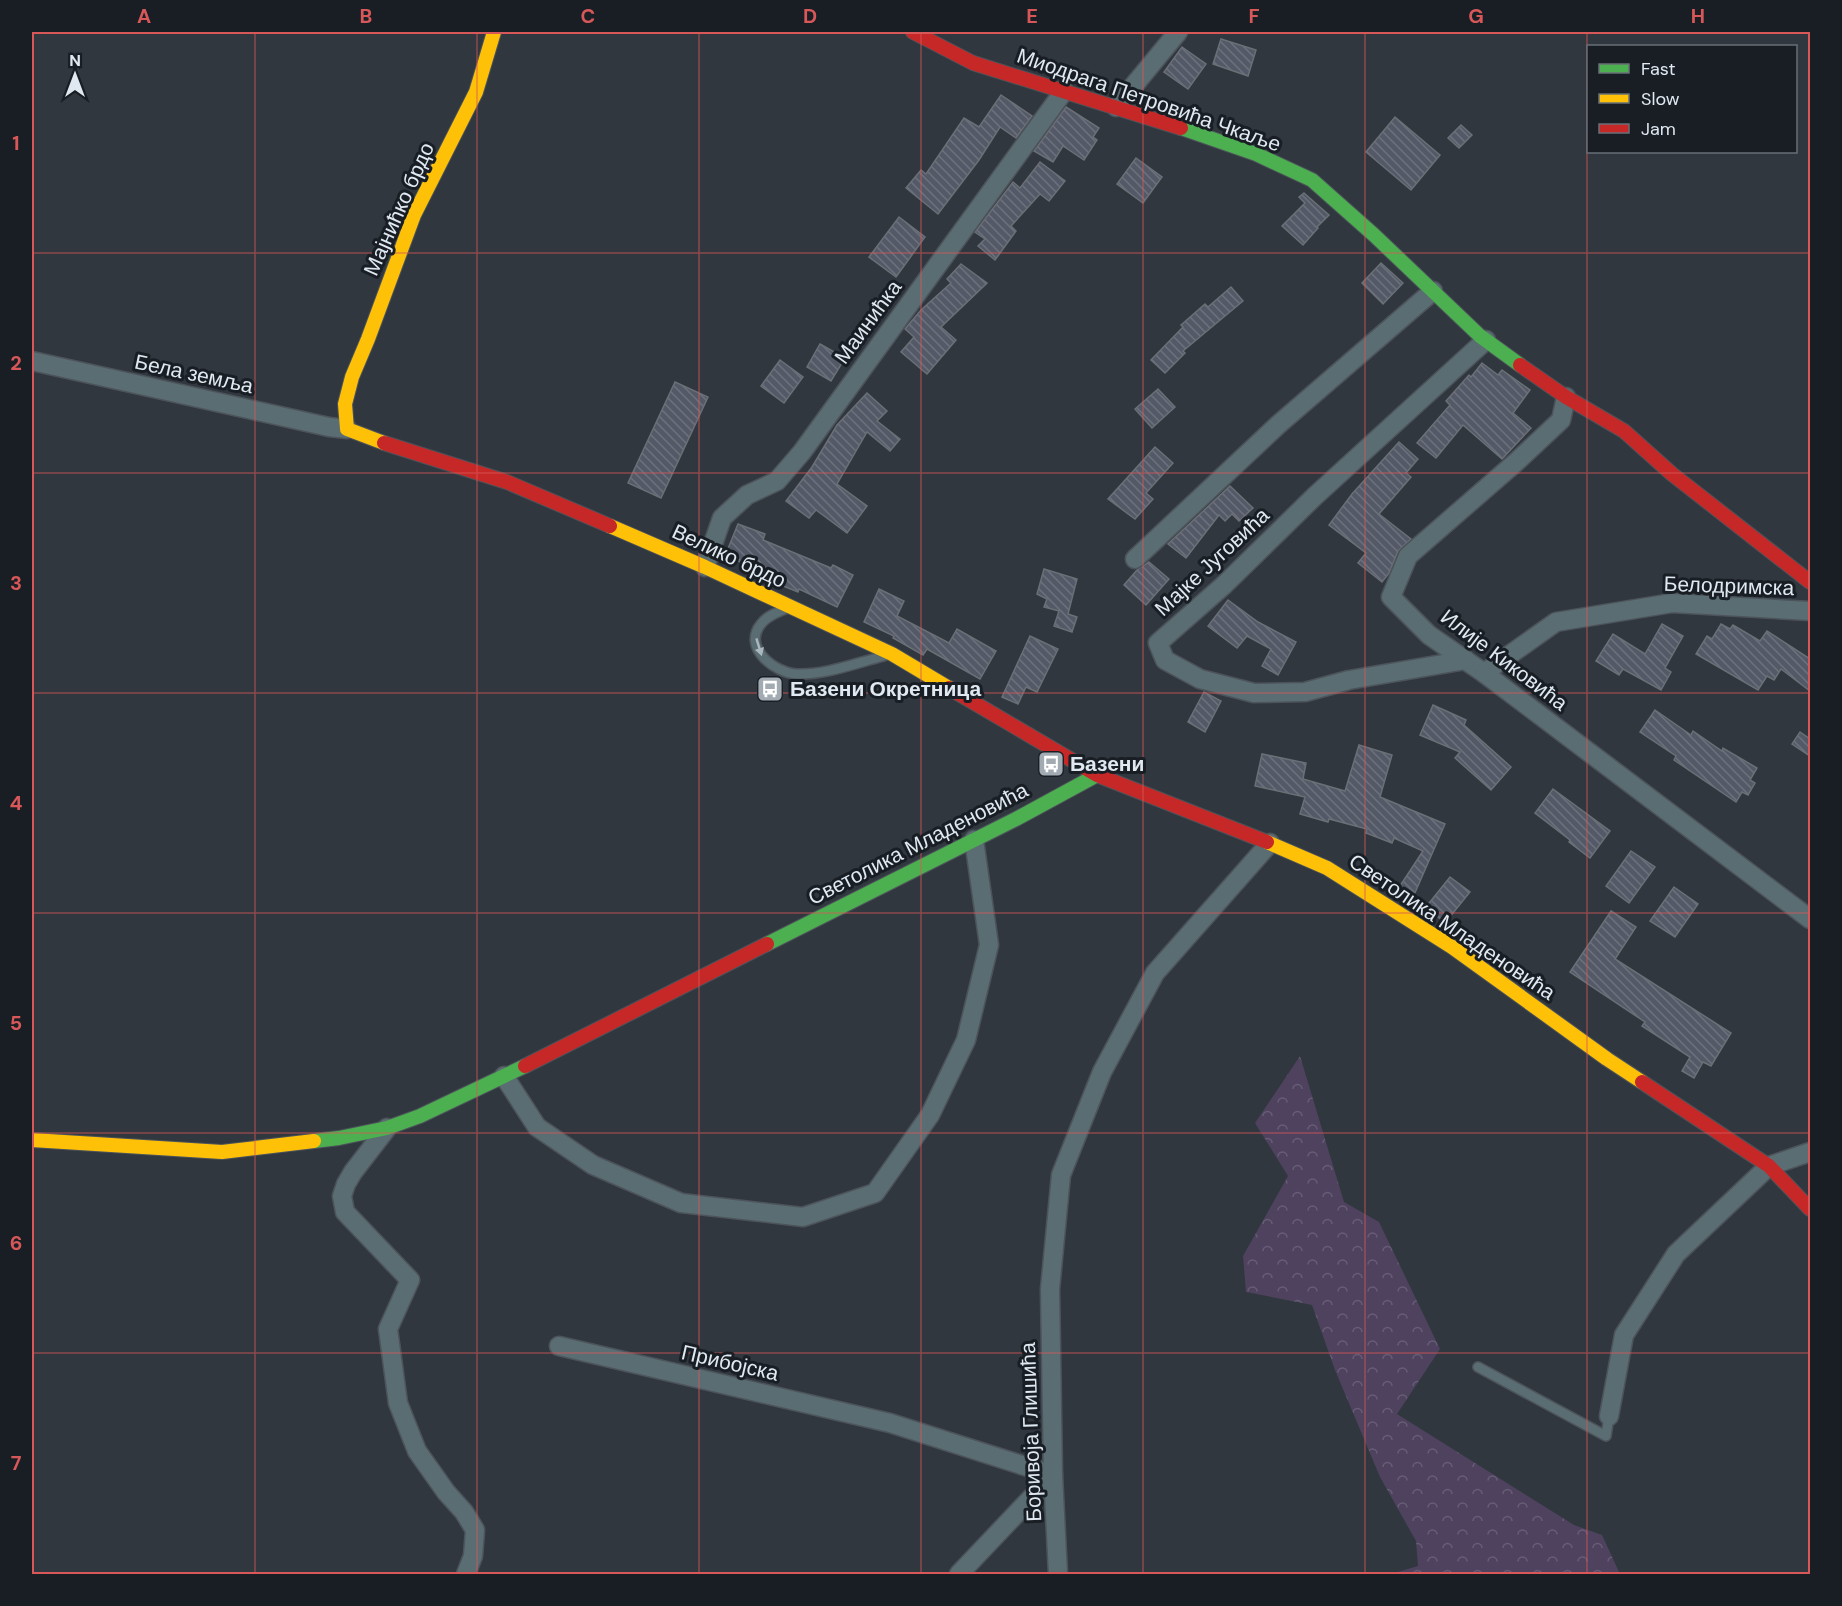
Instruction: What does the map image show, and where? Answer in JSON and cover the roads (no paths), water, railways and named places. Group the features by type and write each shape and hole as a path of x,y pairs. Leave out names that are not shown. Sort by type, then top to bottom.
{"street":[{"name":"Мајнићко брдо","path":"347,429 345,404 352,377 414,215 476,92 494,32"},
{"name":"Миодрага Петровића Чкаље","path":"914,32 973,63 1116,107 1256,154 1312,180 1486,340 1566,397 1624,431 1672,474 1810,582"},
{"path":"1116,107 1178,32"},
{"name":"Маинићка","path":"705,567 722,518 747,495 777,481 801,452 1064,91"},
{"path":"1135,559 1279,424 1433,291"},
{"name":"Мајке Југовића","path":"1466,660 1349,680 1305,692 1254,693 1200,679 1165,660 1158,643 1224,585 1315,496 1486,340"},
{"name":"Бела земља","path":"32,361 347,429"},
{"name":"Илије Киковића","path":"1566,397 1561,420 1408,556 1391,597 1429,634 1484,673 1810,920"},
{"name":"Велико брдо","path":"347,429 367,438 507,482 705,567 892,654 1097,775"},
{"name":"Белодримска","path":"1484,673 1556,622 1672,603 1810,611"},
{"name":"Светолика Младеновића","path":"32,1140 222,1152 339,1138 387,1128 420,1116 504,1076 974,840 1097,775 1270,843 1327,868 1452,947 1607,1059 1769,1166 1810,1209"},
{"path":"504,1076 537,1128 593,1166 681,1203 803,1217 875,1194 930,1115 966,1040 989,945 974,840"},
{"name":"Боривоја Глишића","path":"1058,1575 1053,1475 1050,1289 1061,1175 1102,1072 1155,973 1270,843"},
{"path":"387,1128 353,1172 342,1196 345,1212 410,1280 388,1329 398,1403 417,1451 475,1530 473,1556 466,1575"},
{"path":"1609,1416 1624,1335 1676,1254 1769,1166 1810,1152"},
{"name":"Прибојска","path":"559,1346 890,1423 1053,1475"},
{"path":"959,1575 1053,1475"}],"lane":[{"path":"790,607 764,621 759,626 756,637 756,645 762,657 780,671 796,674 816,672 892,654"},
{"path":"1478,1367 1606,1436 1609,1416"}],"place":[{"name":"Базени Окретница","path":"770,689"},
{"name":"Базени","path":"1051,764"}]}
